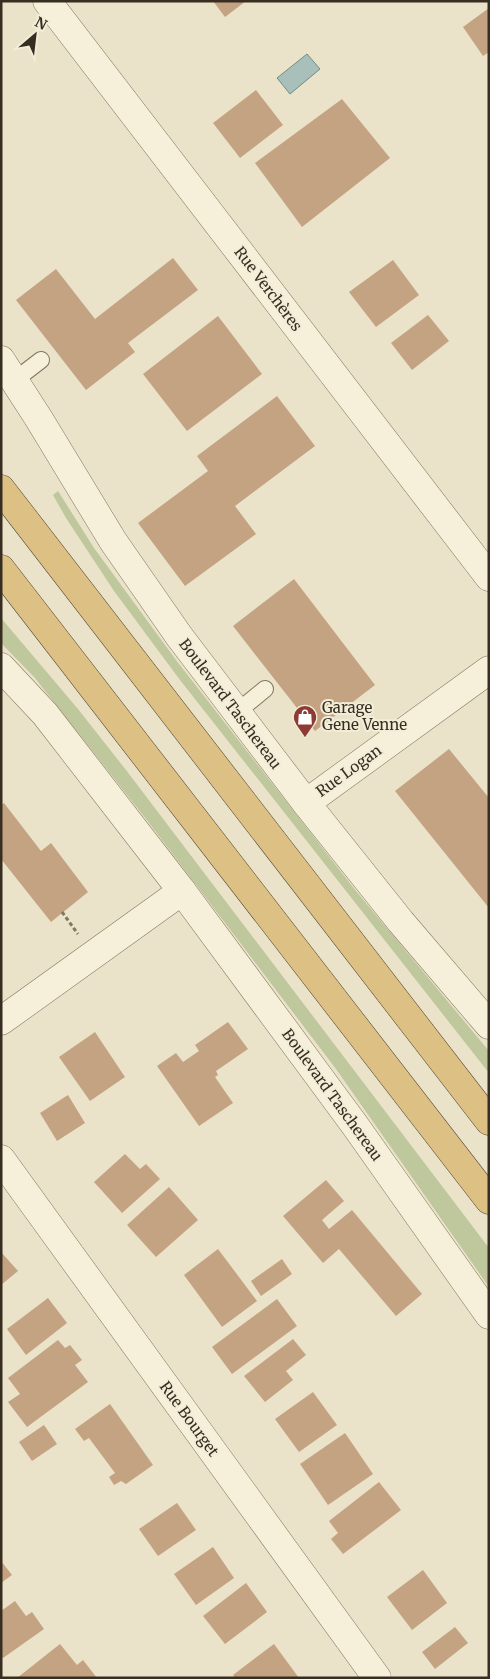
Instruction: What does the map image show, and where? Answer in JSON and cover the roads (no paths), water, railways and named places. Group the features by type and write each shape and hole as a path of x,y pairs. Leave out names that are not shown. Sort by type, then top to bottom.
{"highway":[{"path":"1,489 489,1121"},
{"path":"1,569 489,1200"}],"street":[{"name":"Rue Verchères","path":"47,1 489,577"},
{"name":"Boulevard Taschereau","path":"8,370 133,571 179,636 306,803 401,922 489,1026"},
{"name":"Boulevard Taschereau","path":"1,667 45,714 182,891 354,1124 489,1315"},
{"name":"Rue Logan","path":"306,803 489,670"},
{"path":"1,1020 182,891"},
{"name":"Rue Bourget","path":"1,1159 378,1678"}],"lane":[{"path":"8,370 41,360"},
{"path":"237,712 265,689"}],"water":[{"path":"307,54 320,69 290,94 277,78"}],"place":[{"name":"Garage Gene Venne","path":"305,738"}]}
